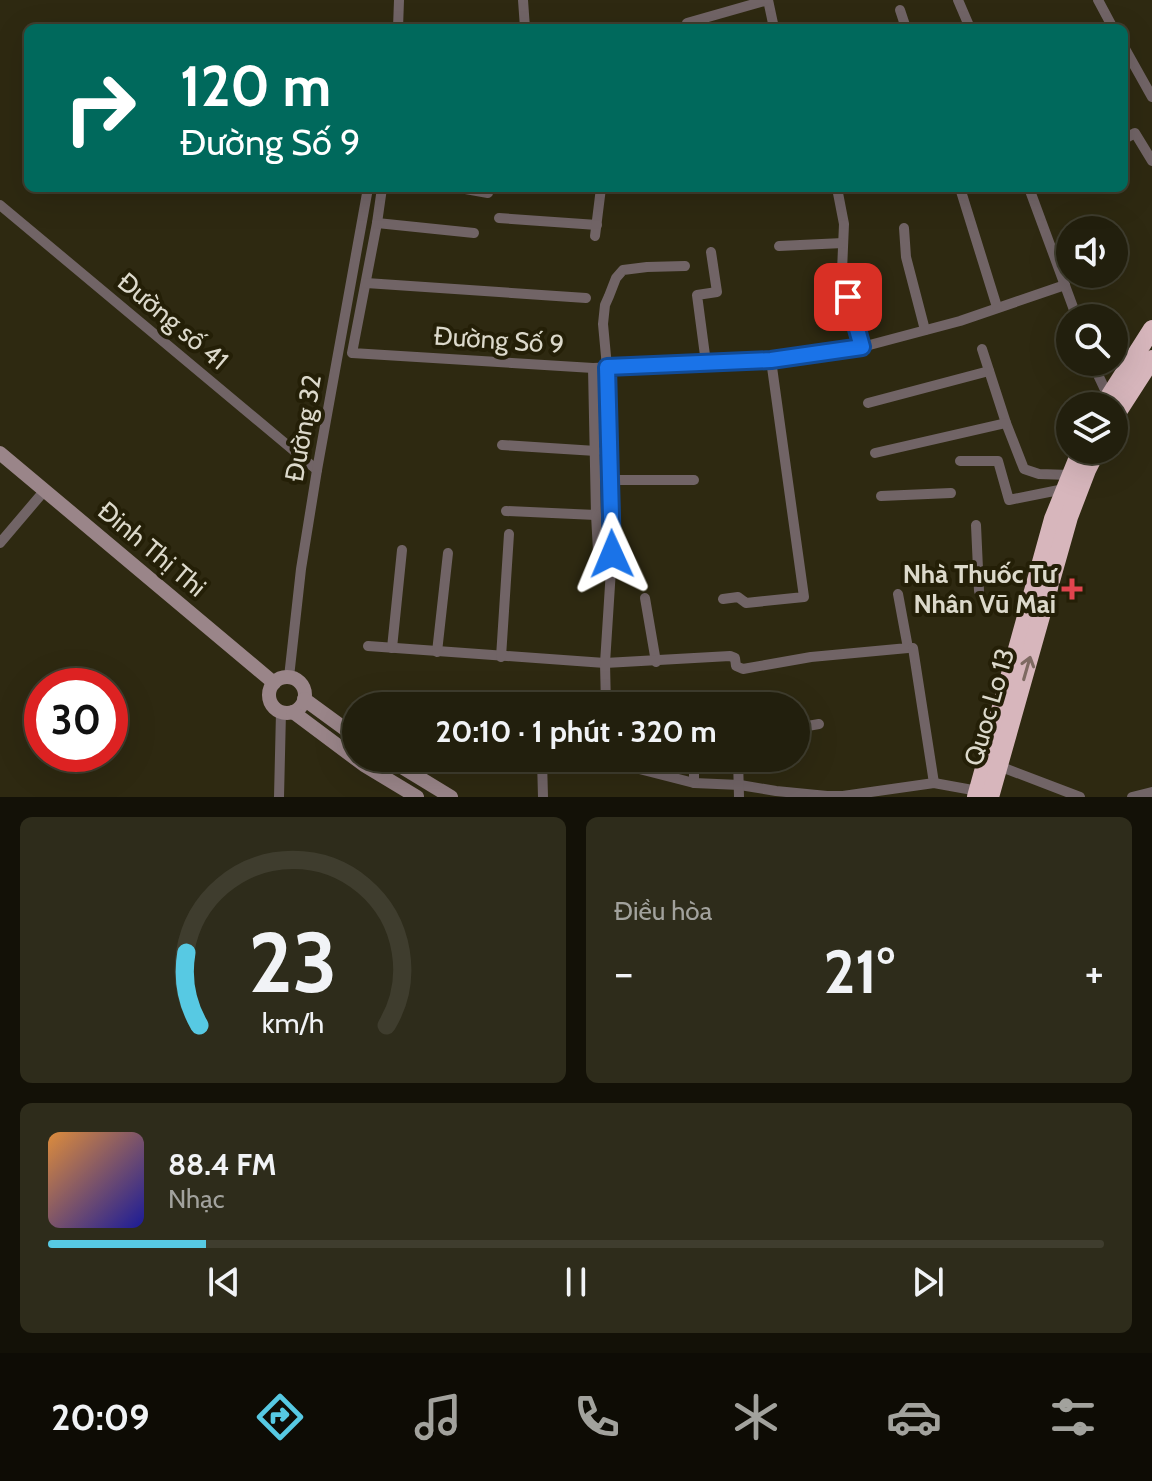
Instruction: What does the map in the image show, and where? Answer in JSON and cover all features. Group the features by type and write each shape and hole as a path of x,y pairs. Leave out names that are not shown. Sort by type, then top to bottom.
{"highway":[{"path":"1112,392 1152,329"},
{"path":"1128,396 1152,359"},
{"name":"Quoc Lo 13","path":"981,795 1042,556 1075,464"},
{"name":"Quoc Lo 13","path":"981,795 999,766 1069,517 1090,464"}],"street":[{"path":"398,24 399,0"},
{"path":"523,0 525,24"},
{"path":"687,23 768,0 773,24"},
{"path":"958,0 968,24"},
{"path":"1098,0 1111,24"},
{"path":"900,10 905,24"},
{"path":"1128,54 1152,97"},
{"path":"1128,137 1135,133 1152,161"},
{"name":"Đường 32","path":"289,677 301,569 367,192"},
{"path":"381,192 366,283 586,298"},
{"path":"482,192 488,193"},
{"path":"499,218 596,230 601,192"},
{"path":"838,192 844,224 842,271 862,347"},
{"path":"961,192 997,307"},
{"path":"1030,192 1056,261"},
{"name":"Đường số 41","path":"0,205 317,470"},
{"path":"377,223 474,233"},
{"path":"904,228 906,257 925,330"},
{"path":"779,246 843,243"},
{"path":"706,363 697,295 717,292 711,252"},
{"path":"606,692 612,554 604,314 613,285 627,268 685,266"},
{"name":"Đường Số 9","path":"366,283 352,353 593,368 771,360 862,347 960,321 1056,288"},
{"path":"982,349 1020,463 1024,469 1067,482"},
{"path":"723,599 738,597 746,603 804,597 771,360"},
{"path":"593,368 598,551"},
{"path":"868,403 989,371"},
{"path":"875,453 1006,423"},
{"path":"502,445 596,451"},
{"name":"Đinh Thị Thi","path":"0,453 274,683"},
{"path":"960,461 998,461 1009,500 1067,482"},
{"path":"611,480 694,480"},
{"path":"0,543 45,490"},
{"path":"881,496 951,493"},
{"path":"506,511 596,515"},
{"path":"976,525 979,591"},
{"path":"501,657 509,534"},
{"path":"392,648 402,550"},
{"path":"437,652 448,553"},
{"path":"898,594 934,783"},
{"path":"645,598 656,662"},
{"path":"368,646 605,663 730,656 735,658 736,666 743,669 811,657 910,648"},
{"path":"287,712 302,704 304,699 303,687 289,677 274,683 269,693 272,704 417,797"},
{"path":"304,699 342,727"},
{"path":"279,797 287,712"},
{"path":"810,726 819,724"},
{"path":"999,766 1080,797"},
{"path":"410,772 451,797"},
{"path":"542,772 543,797"},
{"path":"653,772 694,783 843,796 934,783 981,795"},
{"path":"694,772 694,783"},
{"path":"739,772 739,797"},
{"path":"1132,797 1152,792"}],"place":[{"name":"Nhà Thuốc Tư Nhân Vū Mai","path":"1072,589"}],"route":[{"path":"612,554 607,367 771,360 862,347 848,297"}]}
